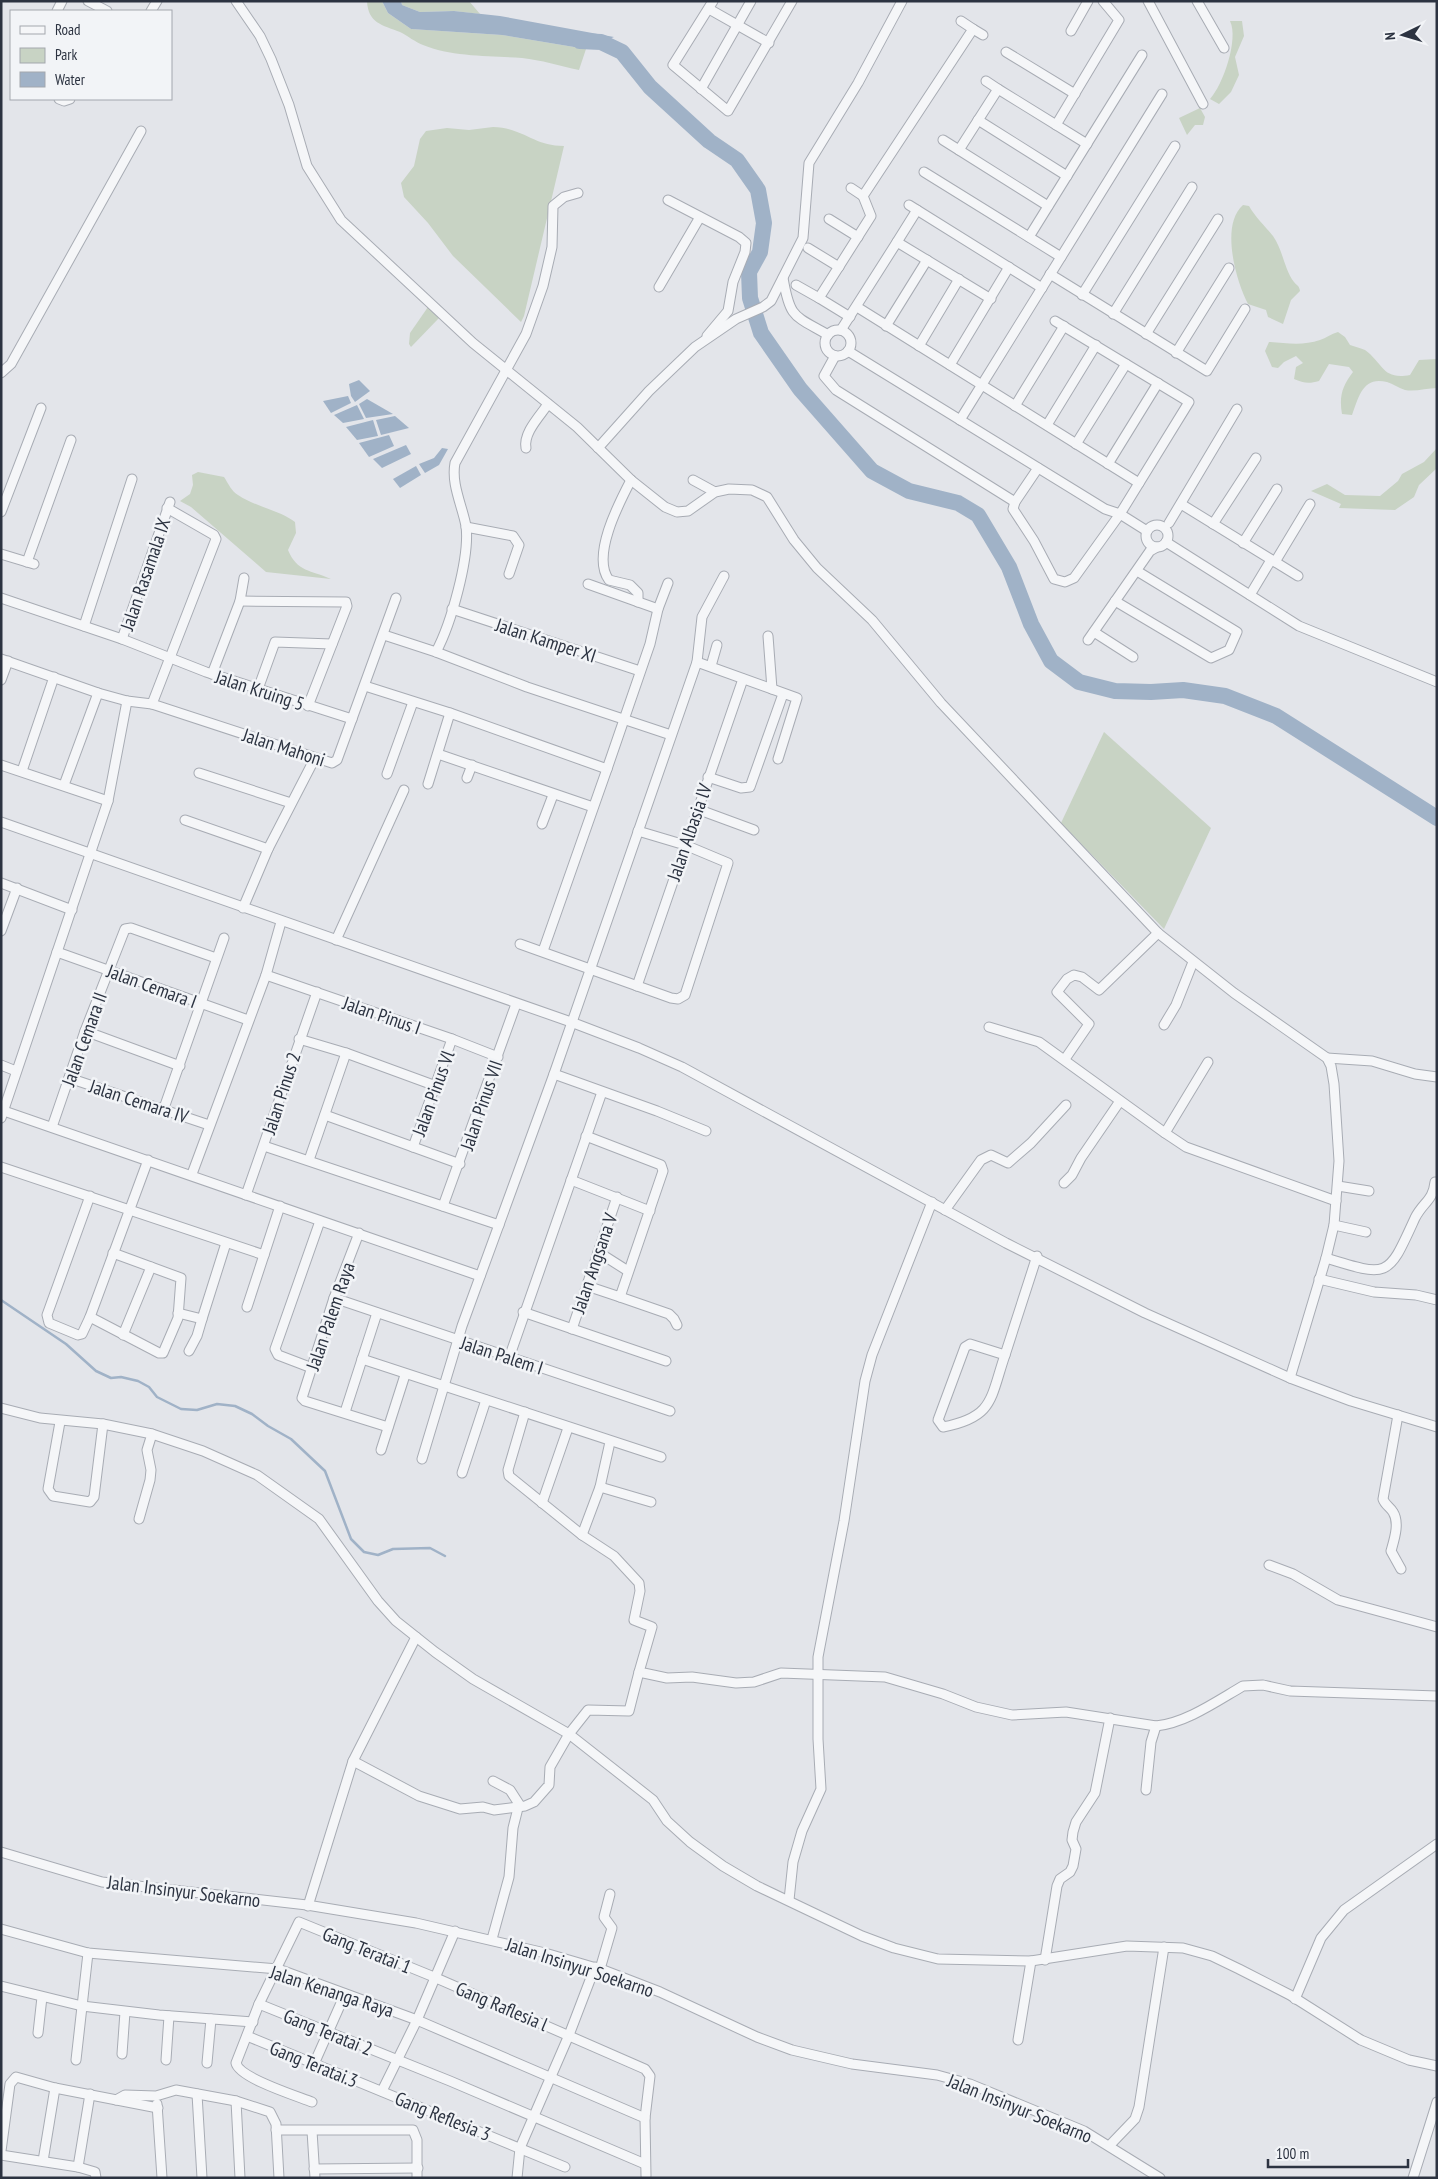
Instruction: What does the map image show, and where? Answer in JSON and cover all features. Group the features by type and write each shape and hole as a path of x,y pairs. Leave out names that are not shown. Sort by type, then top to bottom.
{"street":[{"path":"88,1 105,10"},
{"path":"236,1 260,36 272,59 289,105 307,166 331,207 341,220 507,371 577,427 631,480 665,507 677,512 692,509 715,492 746,488 767,497 794,540 817,568 872,620 942,703 1158,933 1193,962 1327,1058 1332,1066 1336,1096 1338,1186 1334,1225 1290,1378"},
{"path":"700,89 739,25 751,1"},
{"path":"769,43 711,5 673,65 728,111 769,43 792,1"},
{"path":"705,339 736,319 763,307 771,301 803,238 809,163 858,83 902,1"},
{"path":"1071,31 1088,1"},
{"path":"1056,125 1119,20 1103,1"},
{"path":"1148,1 1203,104"},
{"path":"1198,1 1224,48"},
{"path":"961,21 983,35"},
{"path":"862,196 973,28"},
{"path":"1006,52 1075,94"},
{"path":"1029,237 1142,55"},
{"path":"986,81 1087,144"},
{"path":"960,150 998,89"},
{"path":"960,420 1162,94"},
{"path":"978,120 1067,176"},
{"path":"1,373 11,364 141,131"},
{"path":"943,140 1048,206"},
{"path":"1082,295 1175,146"},
{"path":"924,172 1060,257"},
{"path":"1114,314 1192,187"},
{"path":"819,298 871,216 862,196 851,188"},
{"path":"436,652 452,609 465,561 466,527 454,470 455,463 526,334 543,286 552,247 553,206 564,197 578,193"},
{"path":"598,448 649,392 705,339 728,311 733,282 746,245 743,239 668,200"},
{"path":"835,356 826,348 828,335 833,331 841,330 857,307 897,242 913,207 1042,288"},
{"path":"659,287 700,217"},
{"path":"829,219 858,236"},
{"path":"1146,334 1218,220"},
{"path":"897,242 990,298"},
{"path":"808,248 838,267"},
{"path":"886,326 927,260"},
{"path":"950,365 1009,268"},
{"path":"1176,353 1229,268"},
{"path":"1050,274 1206,372 1245,309"},
{"path":"783,278 789,309 795,316 828,335"},
{"path":"919,346 959,280"},
{"path":"796,284 850,317"},
{"path":"857,307 1139,483"},
{"path":"1038,468 1015,502 1013,509 1034,540 1054,580 1064,582 1074,578 1120,514 1189,402 1055,321"},
{"path":"1015,406 1064,326"},
{"path":"841,330 850,338 848,351 845,354 835,356 824,376 828,383 1015,502"},
{"path":"1047,425 1096,345"},
{"path":"848,351 1105,509 1120,514 1148,531"},
{"path":"1076,444 1126,364"},
{"path":"1108,464 1158,383"},
{"path":"527,441 548,404"},
{"path":"1,512 41,408"},
{"path":"1169,523 1237,410"},
{"path":"1,554 31,563 71,440"},
{"path":"1213,524 1256,458"},
{"path":"84,626 132,479"},
{"path":"631,480 608,532 603,564 605,576 609,580 630,585 638,594 638,602"},
{"path":"693,480 715,492"},
{"path":"1243,543 1277,489"},
{"path":"1181,504 1298,576"},
{"path":"1250,595 1310,504"},
{"name":"Jalan Rasamala IX","path":"122,639 169,505 191,522 214,535 216,539 169,658"},
{"path":"1148,531 1154,526 1162,527 1167,534 1166,542"},
{"path":"466,527 513,536 519,545 509,574"},
{"path":"1148,531 1148,542 1157,547"},
{"path":"1088,640 1150,551 1166,542"},
{"path":"1166,542 1298,626 1437,682"},
{"path":"1116,602 1211,658 1229,650 1237,632 1137,571"},
{"path":"422,1459 480,1276 554,1074 588,970 697,662 702,617 724,576"},
{"path":"212,674 240,601 244,578"},
{"path":"543,951 607,769 668,583"},
{"path":"588,584 658,609"},
{"name":"Jalan Kruing 5","path":"1,598 122,639 212,674 352,719"},
{"name":"Jalan Mahoni","path":"5,660 98,693 127,701 152,704 332,763 337,760 396,598"},
{"path":"240,601 346,602 308,706"},
{"name":"Jalan Kamper XI","path":"452,609 640,671"},
{"path":"1094,632 1133,657"},
{"path":"384,635 436,652 527,687 671,735"},
{"path":"768,636 772,690"},
{"path":"258,689 275,642 332,644"},
{"path":"711,666 717,645"},
{"path":"152,704 169,658"},
{"path":"1,680 5,660"},
{"path":"697,662 797,698 778,758"},
{"path":"22,771 54,677"},
{"name":"Jalan Albasia lV","path":"637,986 742,679"},
{"path":"365,686 450,713 607,769"},
{"path":"64,785 98,693"},
{"path":"708,777 741,788 750,787 783,694"},
{"path":"127,701 108,801 16,1070 2,1117 52,1127 192,1174 246,1195 480,1276"},
{"path":"387,774 413,702"},
{"path":"428,784 450,713"},
{"path":"438,754 472,764 593,807"},
{"path":"243,908 268,849 315,758"},
{"path":"467,778 472,764"},
{"path":"1,765 108,801"},
{"path":"199,773 291,803"},
{"path":"336,940 404,790"},
{"path":"542,824 553,794"},
{"path":"697,809 754,830"},
{"path":"185,820 268,849"},
{"path":"1,822 281,922 572,1022 639,1048 682,1067 945,1210 1145,1313 1290,1378 1437,1427"},
{"path":"520,944 543,951 588,970 675,999 685,995 727,870 727,861 638,831"},
{"path":"1,883 72,910"},
{"path":"1,931 17,888"},
{"path":"192,1174 266,975 281,922"},
{"name":"Jalan Cemara II","path":"52,1127 85,1031 125,929 131,928 216,958"},
{"path":"1065,1058 1089,1024 1057,992 1067,979 1074,975 1082,977 1099,990 1158,933"},
{"path":"164,1108 224,938"},
{"name":"Jalan Cemara I","path":"57,952 248,1020"},
{"path":"1164,1024 1176,1005 1193,962"},
{"name":"Jalan Pinus I","path":"266,975 452,1039 498,1057"},
{"name":"Jalan Pinus 2","path":"246,1195 317,992"},
{"name":"Jalan Pinus VII","path":"443,1206 460,1164 516,1004"},
{"path":"989,1027 1039,1042 1065,1058 1120,1101 1186,1147 1336,1201"},
{"path":"85,1031 180,1066"},
{"path":"299,1039 346,1053 436,1086"},
{"name":"Jalan Pinus Vl","path":"413,1146 452,1039"},
{"path":"309,1160 346,1053"},
{"path":"1327,1058 1372,1061 1415,1074 1437,1077"},
{"path":"1165,1133 1208,1062"},
{"path":"1,1065 16,1070"},
{"path":"554,1074 657,1111 706,1132"},
{"name":"Jalan Cemara IV","path":"69,1078 164,1108 209,1125"},
{"path":"509,1358 523,1312 602,1092"},
{"path":"1064,1183 1072,1175 1081,1158 1120,1101"},
{"path":"945,1210 981,1160 991,1154 1008,1163 1031,1143 1066,1105"},
{"path":"325,1115 460,1164"},
{"path":"586,1136 662,1165 663,1171 620,1297"},
{"path":"264,1146 499,1225"},
{"path":"90,1196 46,1319 49,1323 78,1335 82,1334 90,1317 148,1160"},
{"path":"1,1167 264,1255"},
{"path":"571,1180 650,1211"},
{"path":"1326,1258 1371,1271 1390,1265 1398,1257 1419,1211 1433,1194 1434,1182"},
{"path":"1338,1186 1369,1191"},
{"name":"Jalan Angsana V","path":"572,1329 617,1197"},
{"path":"789,1900 793,1862 802,1832 821,1789 818,1739 818,1674 821,1638 844,1521 864,1385 872,1355 932,1202"},
{"path":"247,1307 280,1206"},
{"path":"312,1368 278,1355 275,1349 320,1221"},
{"path":"1334,1225 1366,1232"},
{"name":"Jalan Palem Raya","path":"344,1412 305,1401 302,1398 334,1298 359,1234"},
{"path":"189,1351 197,1336 226,1243"},
{"path":"598,1252 628,1271"},
{"path":"90,1317 156,1352 162,1353 176,1322 181,1278 113,1253"},
{"path":"1005,1355 970,1344 965,1348 938,1420 940,1425 943,1427 958,1424 975,1418 989,1402 1005,1355 1037,1256"},
{"path":"122,1335 151,1267"},
{"path":"1319,1278 1374,1292 1416,1295 1437,1300"},
{"path":"587,1286 669,1314 677,1325"},
{"name":"Jalan Palem I","path":"334,1298 670,1411"},
{"path":"523,1312 666,1362"},
{"path":"178,1313 202,1319"},
{"path":"377,1313 344,1412 388,1427"},
{"path":"362,1360 661,1457"},
{"path":"381,1450 405,1375"},
{"path":"462,1473 486,1400"},
{"path":"2,1410 60,1422 103,1424 152,1434 203,1451 257,1475 315,1516 334,1537 378,1601 416,1637 473,1679 569,1734 653,1800 667,1821 690,1842 723,1866 756,1886 862,1936 903,1950 938,1959 1031,1961 1127,1946 1183,1948 1212,1956 1293,1997 1361,2040 1409,2060 1437,2066"},
{"path":"353,1761 404,1790 443,1804 465,1810 518,1808 534,1802 545,1791 549,1784 550,1767 569,1734 589,1709 628,1711 652,1628 651,1625 634,1620 640,1584 614,1556 582,1535 542,1504 508,1474 525,1412"},
{"path":"1398,1415 1383,1499 1393,1512 1396,1520 1396,1534 1391,1551 1401,1569"},
{"path":"60,1422 48,1489 53,1496 90,1502 94,1497 103,1424"},
{"path":"542,1504 568,1428"},
{"path":"139,1519 150,1480 151,1470 147,1450 152,1434"},
{"path":"582,1535 600,1487 610,1442"},
{"path":"600,1487 651,1502"},
{"path":"1269,1565 1293,1574 1338,1600 1437,1627"},
{"path":"310,1897 353,1761 416,1637"},
{"path":"639,1672 667,1678 692,1677 736,1683 754,1682 781,1673 885,1677 943,1694 976,1708 1012,1715 1066,1712 1156,1726 1168,1725 1243,1686 1252,1684 1290,1691 1437,1696"},
{"path":"1045,1960 1057,1886 1060,1879 1070,1872 1073,1866 1076,1849 1072,1840 1073,1832 1076,1822 1095,1793 1110,1718"},
{"path":"1146,1790 1151,1742 1156,1726"},
{"path":"493,1781 510,1790 518,1801 513,1828 509,1877 493,1932"},
{"path":"1293,1997 1321,1938 1344,1910 1437,1844"},
{"name":"Jalan Insinyur Soekarno","path":"1,1852 102,1882 310,1897 455,1931 493,1932 601,1964 756,2037 792,2050 852,2064 937,2075 970,2084 1084,2131 1160,2178"},
{"path":"517,2178 520,2148 601,1964 612,1928 604,1917 610,1894"},
{"name":"Gang Teratai 1","path":"278,1969 299,1922 434,1978"},
{"name":"Jalan Kenanga Raya","path":"1,1929 88,1954 278,1969 417,2020 645,2118"},
{"path":"382,2092 417,2020 455,1931"},
{"path":"1110,2146 1135,2119 1139,2107 1164,1947"},
{"path":"76,2060 88,1954"},
{"path":"1018,2040 1031,1961"},
{"path":"278,1969 260,2004 236,2064 237,2068 256,2079 312,2102"},
{"name":"Gang Raflesia l","path":"434,1978 645,2069 650,2076 645,2118"},
{"path":"1,1986 82,2006 125,2012 253,2022"},
{"path":"314,2064 330,2032 345,1994"},
{"path":"38,2032 42,1997"},
{"name":"Gang Teratai 2","path":"260,2004 645,2164"},
{"path":"122,2054 125,2012"},
{"path":"166,2060 170,2016"},
{"path":"207,2063 211,2018"},
{"name":"Gang Teratai.3","path":"247,2036 382,2092"},
{"path":"95,2175 78,2167 1,2153 4,2109 10,2084 16,2077 55,2088 158,2108"},
{"path":"43,2161 55,2088"},
{"path":"116,2100 125,2095 156,2096 169,2090 236,2101 270,2112 275,2118 279,2178"},
{"name":"Gang Reflesia 3","path":"382,2092 565,2167"},
{"path":"78,2167 90,2094"},
{"path":"197,2094 202,2178"},
{"path":"156,2096 162,2178"},
{"path":"236,2101 240,2178"},
{"path":"1413,2178 1437,2102"},
{"path":"645,2118 646,2176"},
{"path":"276,2130 413,2130 416,2133 417,2178"},
{"path":"312,2131 315,2173 418,2168"}],"green space":[{"path":"367,1 382,1 388,13 411,29 502,35 586,49 579,70 522,58 446,52 420,44 400,32 377,22 370,14"},
{"path":"401,1 469,1 480,14 454,11 420,12 402,5"},
{"path":"1230,21 1242,21 1244,36 1235,57 1239,75 1231,92 1219,104 1210,99 1220,83 1231,50 1232,29"},
{"path":"1200,108 1205,117 1203,125 1195,125 1187,135 1179,118"},
{"path":"493,127 513,130 544,143 564,146 521,322 453,256 428,223 404,197 401,183 414,166 420,139 426,131 447,128 469,130"},
{"path":"1243,205 1249,206 1273,236 1291,277 1300,289 1291,300 1283,324 1268,317 1266,310 1248,304 1243,294 1235,268 1231,239 1232,226 1236,214"},
{"path":"428,307 439,318 411,347 409,344 410,333"},
{"path":"1338,332 1345,337 1350,345 1365,350 1384,370 1394,375 1410,375 1419,360 1437,359 1437,388 1409,390 1387,382 1372,382 1363,389 1352,415 1342,414 1342,392 1353,372 1349,367 1329,364 1319,381 1312,383 1303,382 1294,379 1296,367 1303,363 1296,356 1284,362 1278,368 1272,367 1265,351 1269,342 1307,343 1320,340"},
{"path":"1437,448 1437,468 1419,485 1414,497 1395,510 1339,508 1341,504 1311,491 1327,484 1345,495 1380,496 1398,481 1402,474 1424,462"},
{"path":"198,472 224,477 236,494 252,503 282,514 295,522 296,533 288,550 292,557 296,563 305,569 331,579 266,572 191,507 180,501 190,494 193,485 192,475"},
{"path":"1104,732 1211,828 1164,929 1061,823"}],"water":[{"path":"382,1 401,1 402,5 420,12 454,11 500,16 614,37 586,49 502,35 411,29 388,13"},
{"path":"359,380 370,391 355,402 351,396 349,384"},
{"path":"348,396 351,403 331,413 323,401"},
{"path":"367,399 393,414 366,418 359,404"},
{"path":"357,405 364,419 343,423 334,415"},
{"path":"395,416 409,428 381,435 376,420"},
{"path":"373,420 378,436 357,440 346,427"},
{"path":"389,435 394,446 369,457 359,443"},
{"path":"406,445 411,454 382,468 373,459"},
{"path":"442,448 448,449 439,465 425,473 419,464 434,458"},
{"path":"416,466 421,475 400,488 393,479"}],"waterway":[{"path":"580,41 601,42 622,52 650,87 709,141 737,160 758,190 764,223 760,252 749,272 750,298 761,333 800,389 872,471 909,491 958,503 978,515 1009,567 1031,624 1051,661 1079,682 1115,691 1151,692 1183,690 1225,696 1276,716 1437,818"},
{"path":"1,1300 66,1344 96,1371 111,1378 121,1377 138,1381 149,1387 157,1397 181,1409 197,1410 217,1404 235,1406 252,1414 291,1439 325,1471 351,1539 364,1552 378,1555 393,1549 430,1548 445,1556"}]}
